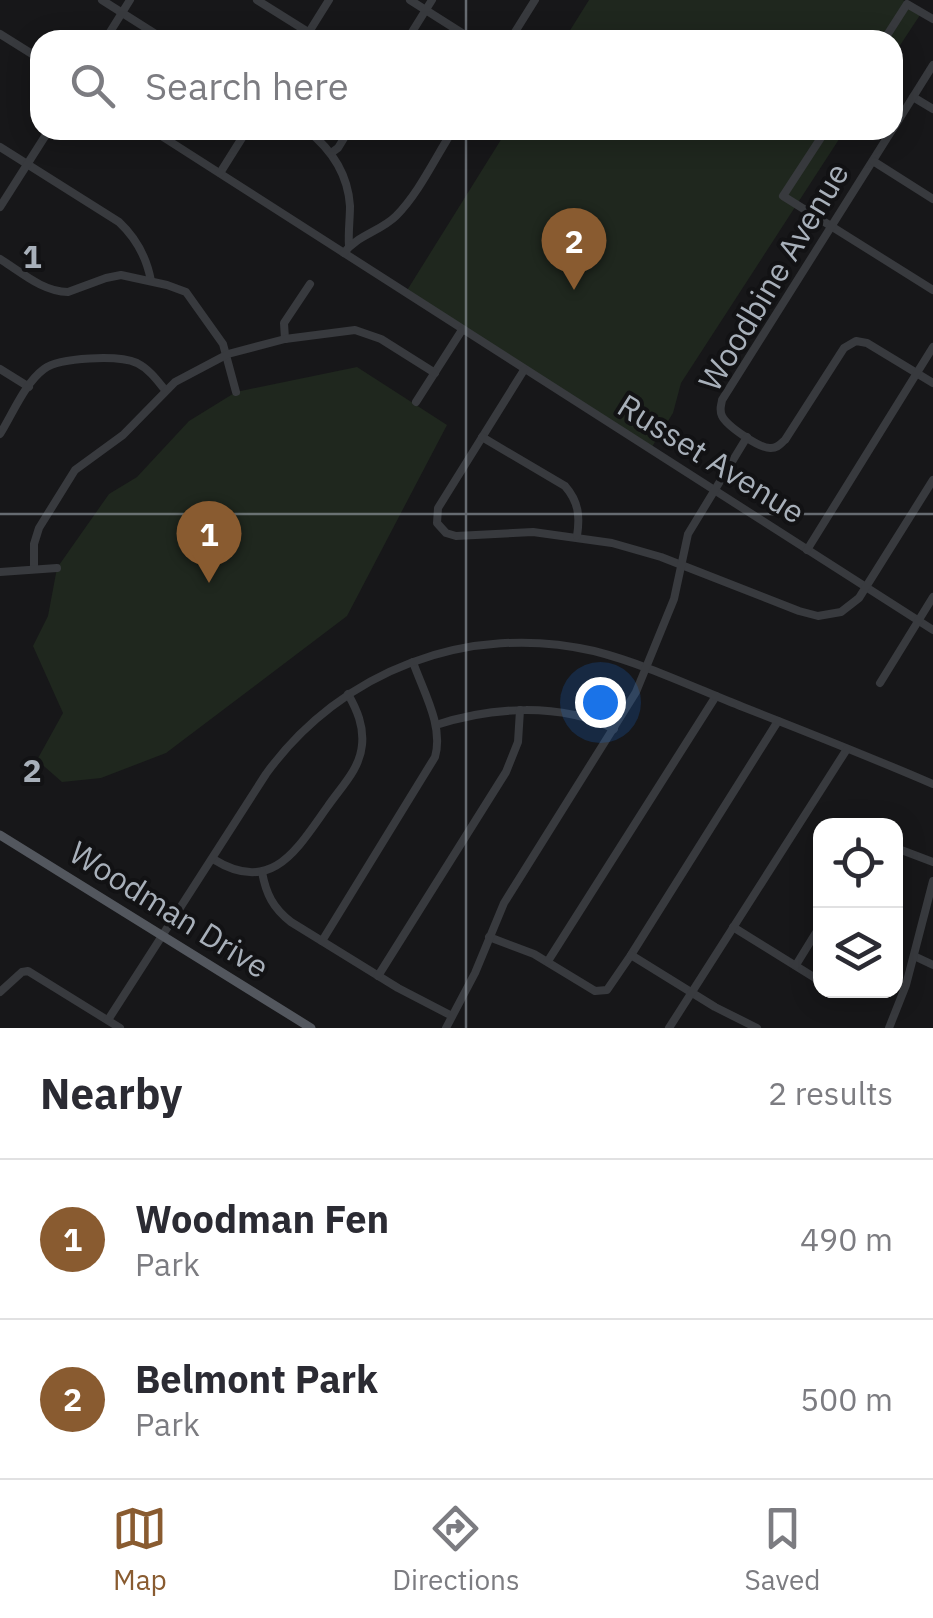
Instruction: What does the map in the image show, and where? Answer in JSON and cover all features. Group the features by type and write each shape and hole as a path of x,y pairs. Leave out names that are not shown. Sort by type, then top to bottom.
{"main road":[{"name":"Woodman Drive","path":"0,836 311,1028"}],"street":[{"path":"102,0 149,30"},
{"path":"111,30 130,0"},
{"path":"256,0 298,30"},
{"path":"310,30 329,0"},
{"path":"410,0 457,30"},
{"path":"413,30 432,0"},
{"path":"516,30 536,0"},
{"path":"890,30 907,4 933,19"},
{"path":"0,34 30,53"},
{"name":"Woodbine Avenue","path":"903,112 933,65"},
{"path":"913,97 933,109"},
{"path":"0,207 43,140"},
{"name":"Russet Avenue","path":"168,140 347,250 462,330 933,630"},
{"path":"220,173 241,140"},
{"path":"317,140 331,153 348,194 347,250"},
{"path":"331,153 343,140"},
{"path":"347,250 398,214 446,140"},
{"path":"820,140 784,196 933,290"},
{"name":"Woodbine Avenue","path":"446,1028 475,973 504,903 614,729 646,668 674,599 688,534 746,438 725,420 720,410 722,400 885,140"},
{"path":"0,147 120,222 142,252 151,281"},
{"path":"873,161 933,199"},
{"path":"0,259 61,292 114,275 180,289 190,296 219,336 228,354 236,392"},
{"path":"285,339 284,323 310,284"},
{"path":"34,569 34,544 39,528 82,464 123,435 166,390 228,354 285,339 345,330 382,339 435,373"},
{"path":"416,402 462,330"},
{"path":"746,438 766,448 782,444 844,348 852,342 867,342 933,383"},
{"path":"807,550 933,347"},
{"path":"0,434 28,387 44,369 55,364 120,359 142,366 166,390"},
{"path":"0,369 28,387"},
{"path":"524,370 438,508 437,523 446,533 456,536 533,532 636,548 818,616 848,608 866,587 933,480"},
{"path":"482,437 565,486 578,512 577,536"},
{"path":"0,572 57,568"},
{"path":"880,684 933,597"},
{"path":"108,1020 280,756 317,716 348,694 413,662 474,646 534,643 597,652 646,668 933,784"},
{"path":"322,940 431,766 438,746 436,725 413,662"},
{"path":"213,859 238,871 262,872 281,864 297,850 358,763 362,727 348,694"},
{"path":"548,961 716,696"},
{"path":"436,725 469,716 520,710 554,712 614,729"},
{"path":"378,976 508,768 518,742 520,710"},
{"path":"490,937 548,961 599,992 611,986 778,721"},
{"path":"669,1028 847,749"},
{"path":"903,851 933,862"},
{"path":"262,872 266,892 277,910 378,976 452,1016"},
{"path":"891,1028 933,880"},
{"path":"733,927 813,977"},
{"path":"796,965 813,937"},
{"path":"631,955 757,1028"},
{"path":"914,956 933,965"},
{"path":"0,992 25,970 120,1028"}],"shaded area":[{"path":"589,0 903,0 922,12 903,41 903,30 570,30"},
{"path":"501,140 839,140 681,383 673,413 650,450 406,292"},
{"path":"357,367 447,425 347,616 166,753 101,778 62,782 37,760 63,713 33,646 48,616 57,568 109,494 137,477 189,421 236,392"}],"place":[{"name":"Belmont Park","path":"574,290"},
{"name":"Woodman Fen","path":"209,583"}]}
